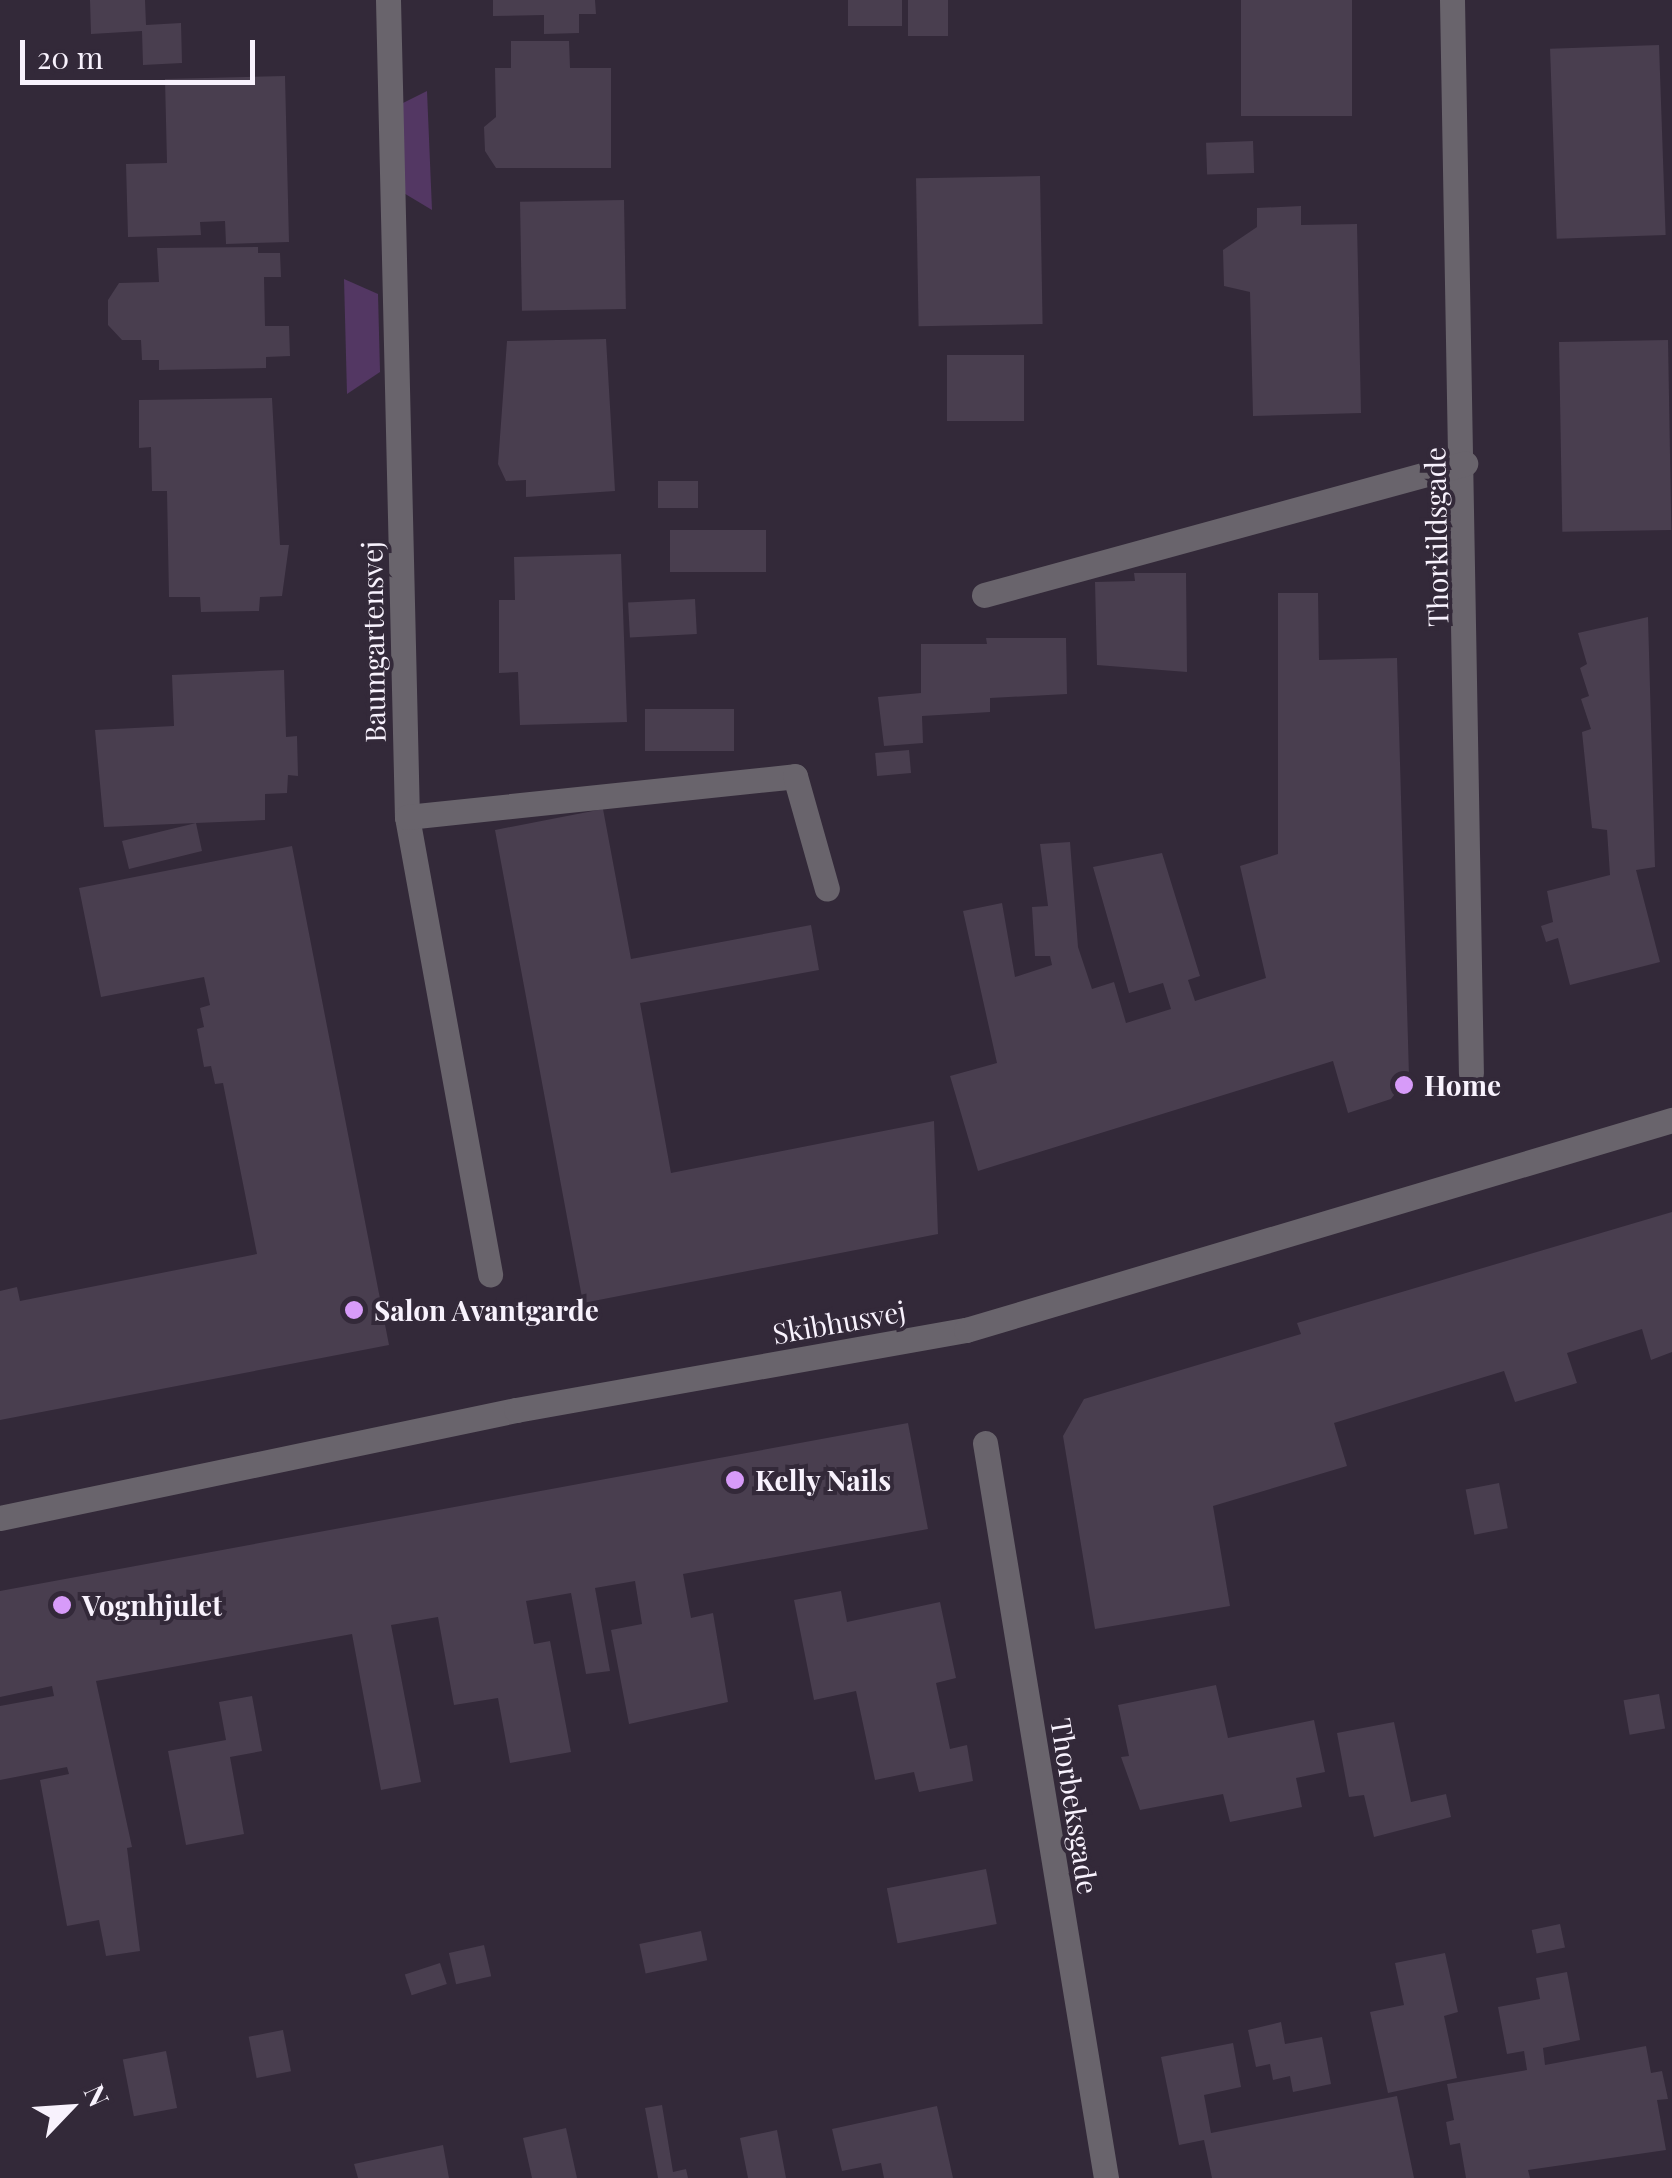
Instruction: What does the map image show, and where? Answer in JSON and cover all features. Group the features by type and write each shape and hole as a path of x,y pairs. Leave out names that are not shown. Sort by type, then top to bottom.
{"street":[{"name":"Baumgartensvej","path":"388,0 407,817 490,1275"},
{"name":"Thorkildsgade","path":"1452,0 1465,463 1471,1073"},
{"path":"984,596 1465,463"},
{"path":"407,817 795,776 828,888"},
{"name":"Skibhusvej","path":"0,1518 516,1410 966,1330 1672,1120"},
{"name":"Thorbeksgade","path":"985,1443 1106,2178"}],"shaded area":[{"path":"427,91 432,210 387,183 387,111"},
{"path":"344,279 378,294 380,372 347,394"}],"building":[{"path":"90,0 145,0 146,25 181,23 182,63 143,65 142,31 91,34"},
{"path":"493,0 595,0 596,14 579,14 579,33 544,34 544,15 493,16"},
{"path":"848,0 902,0 902,26 848,26"},
{"path":"908,0 948,0 948,36 908,36"},
{"path":"1241,0 1352,0 1352,116 1241,116"},
{"path":"511,41 569,41 570,68 611,68 611,168 496,168 485,151 484,127 496,117 495,68 511,68"},
{"path":"1659,45 1666,235 1557,239 1550,49"},
{"path":"285,76 289,242 226,244 225,221 200,222 201,235 128,237 126,164 167,163 165,79"},
{"path":"1253,141 1254,173 1207,175 1206,143"},
{"path":"1040,176 1043,324 919,326 916,178"},
{"path":"624,200 626,309 522,311 520,202"},
{"path":"1301,206 1301,225 1357,224 1361,413 1253,416 1250,292 1224,286 1223,250 1257,227 1257,208"},
{"path":"258,247 258,253 280,253 281,277 264,277 265,326 289,326 290,356 266,357 266,368 159,370 159,360 142,360 141,340 122,340 108,325 108,300 119,283 159,282 157,248"},
{"path":"606,339 615,491 526,497 526,480 506,481 498,464 507,341"},
{"path":"1668,340 1671,530 1562,532 1559,342"},
{"path":"947,355 1024,355 1024,421 947,421"},
{"path":"272,398 280,545 289,545 282,596 260,597 259,611 201,612 200,597 169,597 167,491 152,491 151,447 139,448 139,400"},
{"path":"658,481 698,481 698,508 658,508"},
{"path":"670,530 766,530 766,572 670,572"},
{"path":"621,554 627,722 520,725 518,672 499,673 499,600 515,600 514,557"},
{"path":"1134,573 1186,573 1187,672 1097,665 1095,582 1135,581"},
{"path":"1278,593 1318,593 1319,660 1397,658 1409,1076 1391,1099 1348,1113 1333,1061 978,1171 950,1076 997,1063 963,911 1002,903 1015,977 1052,965 1050,956 1035,956 1032,907 1048,906 1040,844 1070,842 1078,947 1092,989 1114,982 1126,1023 1171,1009 1163,983 1129,993 1093,867 1162,853 1200,976 1188,980 1195,1001 1266,978 1240,866 1278,854"},
{"path":"695,599 697,634 630,637 628,603"},
{"path":"1648,617 1655,867 1636,870 1660,962 1570,985 1558,938 1546,942 1541,926 1553,922 1547,891 1610,875 1607,830 1592,828 1582,732 1591,729 1581,699 1589,696 1580,668 1587,664 1578,633"},
{"path":"986,638 1066,638 1067,694 990,698 990,712 922,716 923,743 884,746 878,697 921,693 921,644 987,644"},
{"path":"284,670 286,737 297,736 298,776 288,775 287,793 265,794 265,820 104,827 95,730 174,726 172,675"},
{"path":"645,709 734,709 734,751 645,751"},
{"path":"909,750 911,773 877,776 875,753"},
{"path":"603,809 631,959 811,925 819,970 640,1003 671,1173 934,1121 938,1234 583,1303 495,830"},
{"path":"196,823 202,851 129,869 122,841"},
{"path":"292,846 389,1345 0,1420 0,1291 17,1287 20,1301 257,1254 223,1083 215,1084 211,1066 204,1067 197,1029 204,1027 200,1008 210,1005 204,977 101,997 79,888"},
{"path":"1672,1212 1672,1352 1651,1360 1642,1329 1567,1353 1577,1383 1515,1402 1504,1371 1334,1423 1347,1466 1213,1506 1230,1606 1095,1629 1063,1436 1084,1399 1301,1334 1297,1323"},
{"path":"908,1423 928,1529 683,1574 691,1618 713,1613 728,1702 629,1724 611,1630 642,1624 635,1581 595,1588 610,1671 586,1674 571,1593 526,1601 534,1644 550,1641 571,1752 510,1763 498,1698 454,1705 438,1617 391,1625 421,1782 381,1790 352,1634 96,1681 132,1847 127,1848 140,1951 106,1956 99,1920 67,1926 40,1780 69,1774 67,1767 0,1780 0,1706 54,1696 52,1686 0,1697 0,1591"},
{"path":"1499,1483 1508,1528 1474,1535 1466,1489"},
{"path":"841,1591 847,1622 940,1602 956,1678 936,1683 950,1749 967,1745 973,1781 919,1792 914,1772 875,1780 856,1691 814,1700 794,1600"},
{"path":"1216,1685 1228,1738 1314,1720 1325,1772 1296,1778 1302,1807 1230,1822 1223,1794 1140,1810 1121,1757 1129,1756 1118,1705"},
{"path":"1659,1694 1665,1728 1630,1735 1624,1700"},
{"path":"252,1696 262,1751 230,1757 244,1834 186,1845 168,1751 226,1740 219,1702"},
{"path":"1394,1722 1411,1802 1446,1794 1451,1817 1374,1837 1364,1795 1349,1797 1337,1733"},
{"path":"986,1869 997,1924 898,1943 887,1888"},
{"path":"1560,1924 1565,1947 1537,1954 1532,1930"},
{"path":"701,1931 707,1960 646,1973 639,1944"},
{"path":"484,1945 491,1976 456,1984 449,1953"},
{"path":"1445,1953 1458,2012 1444,2016 1457,2078 1388,2093 1370,2012 1404,2005 1395,1963"},
{"path":"440,1963 447,1984 412,1995 405,1974"},
{"path":"1567,1972 1580,2040 1543,2048 1545,2065 1646,2046 1651,2073 1662,2071 1668,2099 1657,2100 1666,2150 1528,2170 1530,2178 1466,2178 1460,2143 1450,2145 1446,2122 1454,2120 1447,2084 1527,2070 1524,2051 1507,2054 1498,2007 1540,1999 1536,1978"},
{"path":"1281,2022 1285,2044 1322,2037 1331,2084 1293,2092 1290,2076 1273,2080 1270,2064 1256,2067 1248,2030"},
{"path":"283,2030 291,2071 257,2078 249,2037"},
{"path":"1233,2043 1241,2087 1204,2095 1211,2133 1397,2096 1414,2178 1212,2178 1204,2140 1179,2145 1161,2057"},
{"path":"166,2051 177,2108 134,2116 123,2059"},
{"path":"662,2105 673,2172 686,2169 688,2178 658,2178 645,2108"},
{"path":"937,2106 953,2178 884,2178 881,2163 842,2171 832,2129"},
{"path":"566,2128 577,2178 532,2178 523,2138"},
{"path":"777,2130 786,2178 748,2178 740,2138"},
{"path":"443,2145 449,2178 358,2178 354,2164"}],"place":[{"name":"Home","path":"1404,1085"},
{"name":"Salon Avantgarde","path":"354,1310"},
{"name":"Kelly Nails","path":"735,1480"},
{"name":"Vognhjulet","path":"62,1605"}]}
